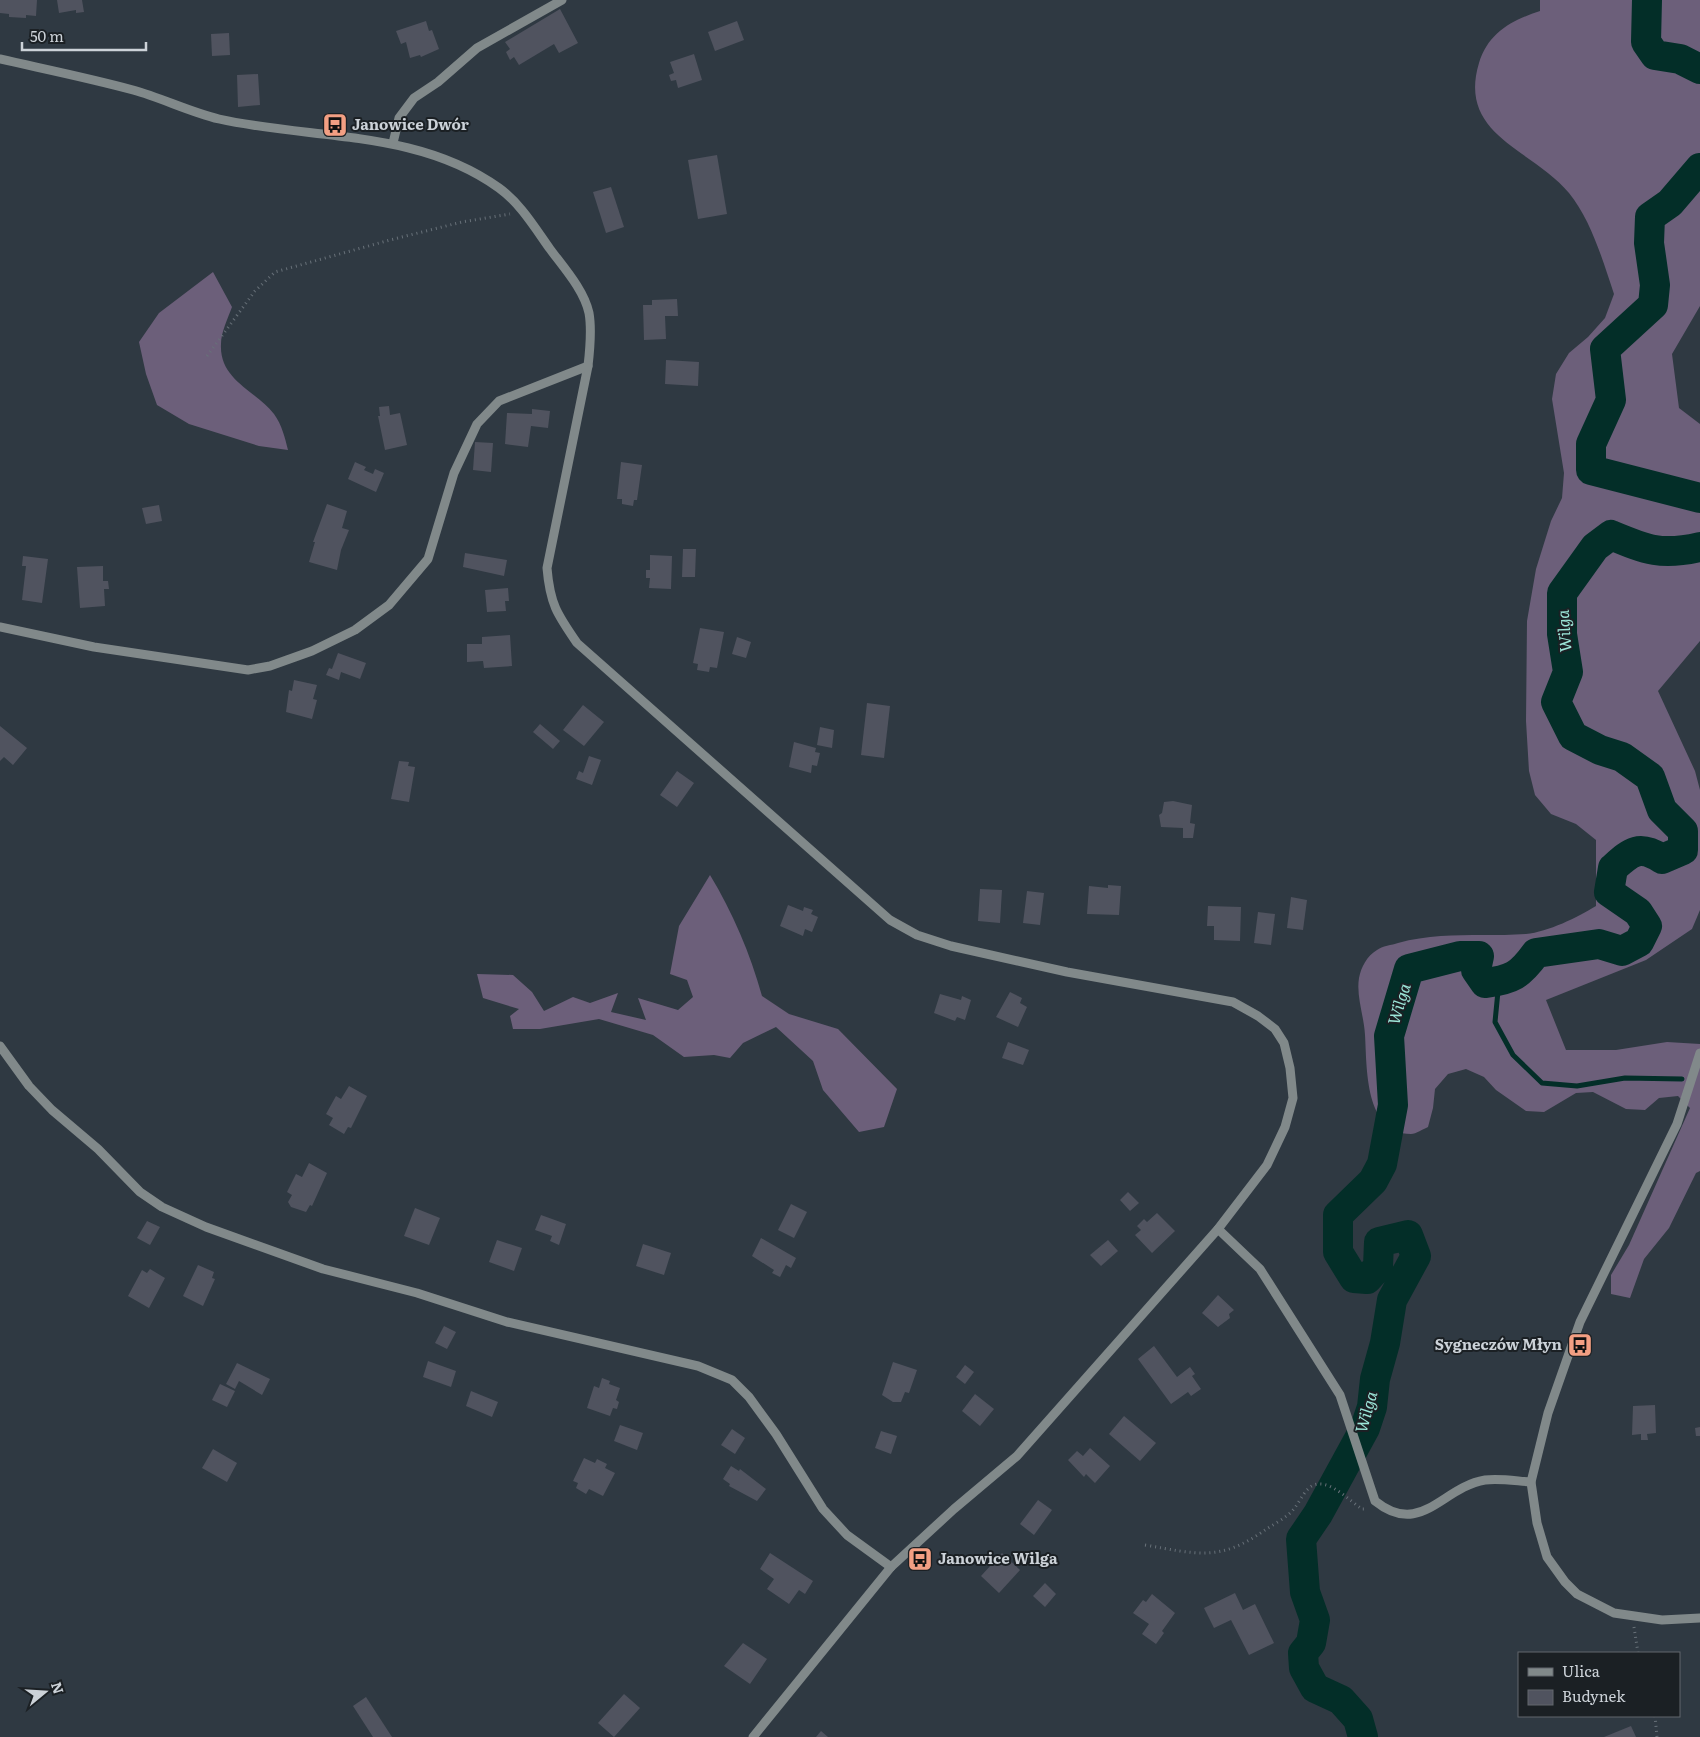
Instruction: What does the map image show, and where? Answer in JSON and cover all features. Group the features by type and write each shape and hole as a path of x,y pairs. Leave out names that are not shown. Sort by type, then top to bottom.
{"street":[{"path":"393,143 399,118 414,98 438,82 477,48 562,0"},
{"path":"0,59 134,90 217,119 289,132 326,134 393,143 436,157 473,173 500,188 523,212 574,282 589,312 590,345 588,366 548,568 553,604 577,643 890,920 917,936 951,946 1057,970 1233,1002 1258,1016 1275,1029 1284,1043 1290,1068 1292,1098 1285,1127 1268,1165 1218,1229 1016,1456 954,1509 891,1567 753,1737"},
{"path":"0,627 94,647 248,670 270,666 312,651 356,630 389,605 428,559 454,473 477,424 499,401 588,366"},
{"path":"0,1046 29,1086 52,1110 98,1149 140,1192 162,1206 206,1227 323,1269 417,1292 507,1322 698,1366 732,1380 749,1397 776,1434 823,1509 847,1535 891,1567"},
{"path":"1700,1053 1677,1124 1580,1322 1548,1413 1531,1482 1537,1523 1547,1557 1565,1582 1592,1603 1614,1613 1662,1620 1700,1618"},
{"path":"1218,1229 1260,1270 1340,1395 1374,1501 1388,1512 1417,1514 1431,1509 1461,1488 1484,1480 1531,1482"}],"path":[{"path":"207,356 255,291 275,272 453,224 523,212"},
{"path":"1145,1545 1197,1554 1231,1550 1250,1541 1292,1511 1308,1488 1317,1484 1327,1484 1362,1508 1388,1512"},
{"path":"1634,1617 1634,1639 1638,1652"},
{"path":"1654,1717 1658,1737"}],"shaded area":[{"path":"1540,0 1700,0 1700,306 1672,354 1679,408 1700,424 1700,641 1658,691 1695,771 1700,790 1700,910 1692,929 1646,960 1546,1000 1566,1050 1616,1050 1667,1042 1700,1044 1700,1171 1696,1173 1669,1228 1644,1259 1630,1298 1611,1294 1611,1275 1629,1245 1690,1108 1678,1096 1659,1098 1645,1110 1626,1109 1593,1092 1576,1093 1544,1112 1526,1111 1496,1090 1484,1077 1466,1069 1448,1074 1435,1089 1428,1127 1413,1134 1396,1131 1384,1123 1376,1111 1371,1096 1358,985 1361,970 1367,959 1373,952 1382,948 1414,939 1430,937 1535,933 1581,915 1596,906 1596,840 1576,824 1551,814 1535,795 1529,771 1526,721 1527,621 1536,569 1551,521 1562,498 1564,473 1552,399 1556,374 1569,353 1588,337 1605,318 1614,294 1596,241 1577,204 1554,178 1502,139 1488,125 1479,108 1475,88 1479,63 1488,43 1511,23 1540,11"},
{"path":"213,272 232,307 221,339 222,356 226,367 232,376 277,418 288,450 259,446 189,424 157,405 146,374 139,342 159,313"},
{"path":"710,875 740,934 762,996 789,1014 838,1029 897,1089 884,1127 859,1132 823,1090 813,1061 776,1027 743,1043 730,1058 714,1055 684,1057 653,1035 599,1019 540,1029 513,1029 510,1016 519,1009 483,998 477,974 513,975 532,992 544,1011 573,997 590,1003 618,993 611,1012 646,1020 638,998 678,1010 693,997 687,980 670,974 679,926"}],"building":[{"path":"0,0 37,0 36,16 26,15 26,18 9,17 9,14 0,13"},
{"path":"57,0 82,0 84,12 76,13 76,10 59,13"},
{"path":"560,9 578,43 559,53 554,44 519,65 514,57 510,60 506,52 510,49 505,42"},
{"path":"426,21 429,31 432,30 439,49 421,57 420,55 410,58 406,42 401,44 396,31"},
{"path":"737,21 744,40 715,51 708,32"},
{"path":"229,33 230,55 212,56 211,34"},
{"path":"694,54 702,80 678,88 676,80 671,81 669,75 674,73 670,62"},
{"path":"258,74 260,105 238,107 237,75"},
{"path":"717,155 727,214 698,219 688,160"},
{"path":"611,187 624,227 606,233 593,192"},
{"path":"677,299 678,316 665,316 666,339 644,340 643,305 652,305 652,300"},
{"path":"666,360 699,362 698,386 665,384"},
{"path":"389,406 390,415 400,413 407,445 385,450 378,416 380,416 379,407"},
{"path":"532,409 550,411 548,428 531,426 528,447 505,444 507,413 532,414"},
{"path":"475,442 493,443 491,472 473,470"},
{"path":"355,462 366,467 364,470 373,474 375,469 384,473 376,492 348,479"},
{"path":"621,462 642,465 637,500 634,500 633,506 622,504 622,499 617,499"},
{"path":"327,504 347,511 342,528 349,530 341,550 337,570 309,562 315,542 313,542"},
{"path":"159,505 162,521 146,524 142,508"},
{"path":"683,549 696,549 695,577 682,577"},
{"path":"465,553 507,560 504,576 463,567"},
{"path":"650,555 672,556 671,589 649,588 650,578 646,578 646,570 650,570"},
{"path":"23,556 48,559 42,603 22,600 26,566 22,566"},
{"path":"103,566 103,581 108,581 109,589 104,589 105,606 80,608 77,567"},
{"path":"508,588 509,601 505,601 506,611 487,612 485,590"},
{"path":"700,628 724,632 717,668 710,667 709,672 697,670 698,664 693,663"},
{"path":"510,635 512,666 484,668 483,661 467,662 467,644 482,644 482,637"},
{"path":"737,637 751,642 746,658 732,654"},
{"path":"338,653 366,663 360,679 341,672 339,680 326,675 329,668 332,669"},
{"path":"294,680 317,685 313,699 317,700 312,719 286,712 289,690 292,691"},
{"path":"867,703 890,706 884,758 861,755"},
{"path":"583,705 604,722 584,746 563,730"},
{"path":"540,724 560,741 553,749 533,732"},
{"path":"0,726 27,748 13,765 4,757 0,761"},
{"path":"820,727 834,730 832,748 817,745"},
{"path":"794,742 816,748 815,752 820,753 817,766 812,765 811,773 789,767"},
{"path":"589,756 601,760 592,785 576,779 579,771 583,773"},
{"path":"399,761 409,762 408,766 415,767 409,802 391,799"},
{"path":"677,771 694,783 677,807 660,795"},
{"path":"1173,801 1192,805 1190,823 1195,824 1193,838 1183,838 1183,828 1161,827 1159,815 1162,813 1164,802"},
{"path":"1108,885 1121,886 1119,915 1087,914 1089,886 1108,888"},
{"path":"980,889 1002,890 1000,923 978,921"},
{"path":"1027,891 1044,893 1040,925 1023,923"},
{"path":"1291,897 1307,900 1303,930 1287,928"},
{"path":"788,905 803,911 804,907 813,910 811,914 818,917 812,932 805,929 803,936 780,926"},
{"path":"1208,906 1241,907 1240,941 1214,940 1214,926 1207,926"},
{"path":"1258,912 1275,914 1271,945 1254,943"},
{"path":"1010,992 1022,998 1020,1003 1027,1007 1018,1027 996,1017"},
{"path":"940,994 961,1000 962,996 971,1000 965,1020 957,1017 955,1021 934,1013"},
{"path":"1008,1042 1029,1050 1023,1065 1002,1058"},
{"path":"349,1086 367,1096 351,1128 348,1127 344,1134 329,1125 333,1118 326,1114 336,1096 341,1099"},
{"path":"309,1163 327,1173 312,1206 310,1205 306,1212 291,1207 288,1202 292,1195 287,1192 296,1174 302,1177"},
{"path":"1128,1192 1139,1203 1130,1211 1120,1200"},
{"path":"791,1204 807,1212 794,1238 778,1230"},
{"path":"415,1208 440,1218 429,1245 404,1236"},
{"path":"1157,1213 1175,1231 1152,1253 1135,1235 1141,1230 1137,1226 1144,1219 1147,1222"},
{"path":"541,1215 566,1224 559,1245 550,1241 552,1236 535,1230"},
{"path":"147,1221 160,1227 150,1245 137,1238"},
{"path":"761,1238 796,1258 791,1268 786,1265 780,1277 772,1273 774,1270 752,1256"},
{"path":"497,1240 522,1248 514,1271 489,1262"},
{"path":"1108,1240 1118,1251 1101,1266 1090,1255"},
{"path":"643,1244 671,1253 664,1275 636,1266"},
{"path":"198,1265 214,1272 212,1278 215,1279 203,1306 183,1296"},
{"path":"150,1269 165,1278 149,1308 128,1296 142,1270 147,1273"},
{"path":"1218,1295 1234,1310 1229,1314 1230,1318 1218,1327 1202,1313"},
{"path":"444,1326 456,1332 447,1349 435,1343"},
{"path":"1154,1346 1177,1377 1190,1367 1195,1374 1192,1376 1201,1389 1191,1396 1188,1392 1171,1404 1138,1359"},
{"path":"428,1361 456,1371 451,1387 423,1377"},
{"path":"893,1362 917,1370 909,1393 905,1392 901,1402 893,1402 882,1395"},
{"path":"237,1363 270,1379 262,1395 239,1381 235,1389 226,1384"},
{"path":"965,1365 974,1372 965,1384 956,1377"},
{"path":"602,1378 610,1381 609,1384 620,1388 616,1400 619,1402 617,1409 613,1408 610,1416 587,1408 594,1386 599,1388"},
{"path":"220,1384 235,1391 227,1407 212,1400"},
{"path":"471,1391 498,1402 492,1417 466,1406"},
{"path":"975,1394 994,1409 980,1426 962,1411"},
{"path":"1655,1405 1656,1433 1647,1434 1648,1440 1641,1440 1641,1434 1632,1435 1633,1406"},
{"path":"1124,1416 1156,1443 1140,1461 1109,1434"},
{"path":"620,1425 643,1433 637,1450 614,1441"},
{"path":"1700,1427 1700,1436 1696,1436 1695,1428"},
{"path":"732,1429 745,1438 735,1454 721,1445"},
{"path":"881,1431 897,1436 891,1454 875,1448"},
{"path":"1090,1448 1110,1466 1095,1483 1086,1474 1084,1477 1068,1460 1077,1451 1083,1456"},
{"path":"213,1449 237,1463 227,1482 202,1468"},
{"path":"584,1458 595,1463 597,1459 607,1464 605,1468 615,1473 603,1496 589,1489 586,1494 576,1488 578,1483 573,1481"},
{"path":"731,1466 739,1471 740,1469 766,1489 757,1501 729,1486 730,1484 723,1479"},
{"path":"1038,1500 1052,1510 1034,1535 1020,1524"},
{"path":"770,1553 813,1581 805,1594 799,1590 789,1604 767,1589 774,1579 760,1569"},
{"path":"1002,1553 1020,1570 999,1593 981,1576"},
{"path":"1045,1583 1056,1594 1045,1607 1033,1596"},
{"path":"1235,1593 1243,1610 1255,1604 1274,1643 1249,1655 1231,1620 1214,1628 1204,1608"},
{"path":"1152,1594 1175,1613 1162,1631 1164,1633 1156,1644 1142,1634 1149,1624 1133,1613 1143,1600 1146,1602"},
{"path":"743,1643 767,1659 750,1684 724,1666"},
{"path":"624,1694 640,1708 614,1737 598,1723"},
{"path":"366,1697 392,1737 373,1737 353,1706"},
{"path":"1631,1726 1636,1737 1604,1737"},
{"path":"821,1731 828,1737 816,1737"}],"waterway":[{"name":"Wilga","path":"1647,0 1646,42 1655,55 1680,59 1700,69"},
{"name":"Wilga","path":"1700,168 1670,203 1650,217 1649,243 1655,285 1653,305 1605,349 1611,400 1591,444 1591,470 1700,498"},
{"name":"Wilga","path":"1363,1737 1358,1719 1341,1700 1315,1688 1304,1668 1303,1653 1311,1643 1315,1620 1305,1592 1301,1539 1318,1514 1365,1428 1372,1407 1375,1379 1385,1343 1392,1300 1416,1256 1408,1235 1379,1242 1378,1267 1367,1279 1354,1278 1338,1252 1338,1215 1373,1181 1382,1164 1393,1105 1389,1036 1409,969 1460,956 1479,956 1476,970 1485,983 1515,975 1525,967 1536,953 1599,944 1622,951 1639,942 1647,926 1638,912 1609,892 1613,868 1630,854 1636,852 1647,852 1662,859 1683,850 1683,831 1662,810 1650,777 1622,757 1600,750 1573,736 1556,702 1568,672 1562,634 1562,593 1595,547 1611,535 1654,550 1675,551 1700,547"},
{"path":"1499,981 1495,1022 1513,1055 1542,1083 1577,1086 1625,1078 1682,1079"}],"place":[{"name":"Janowice Dwór","path":"335,125"},
{"name":"Sygneczów Młyn","path":"1580,1345"},
{"name":"Janowice Wilga","path":"920,1559"}]}
